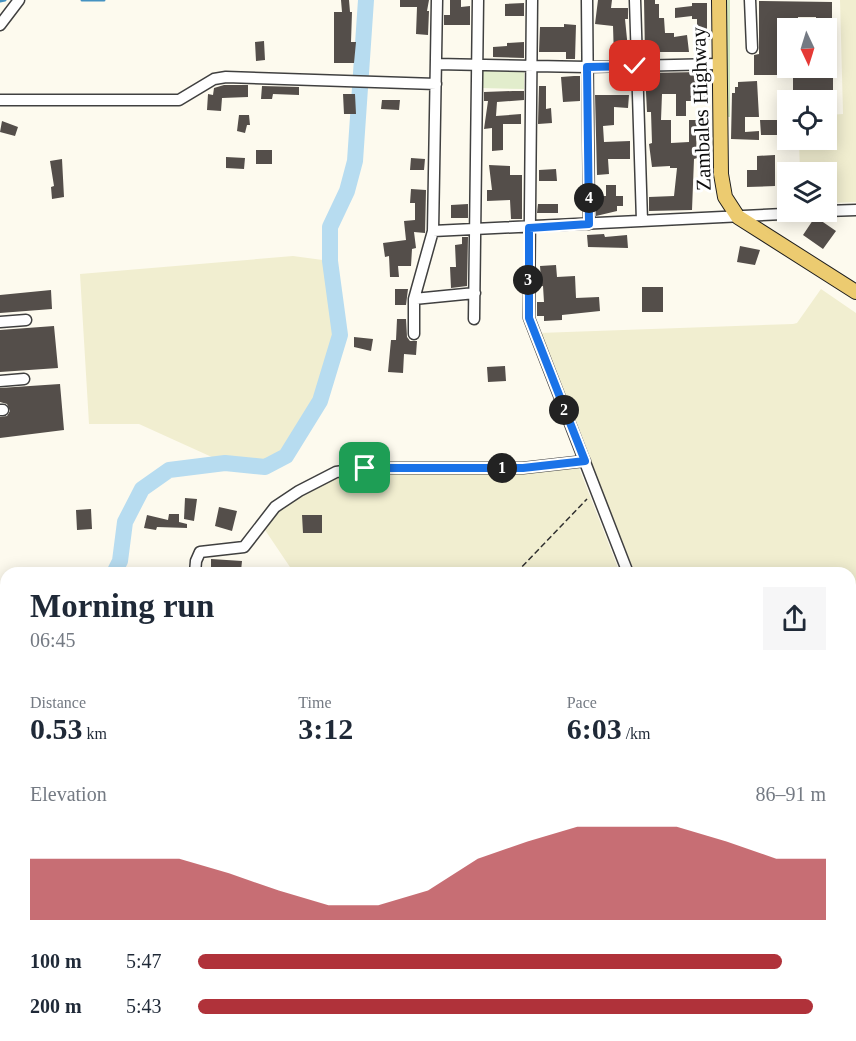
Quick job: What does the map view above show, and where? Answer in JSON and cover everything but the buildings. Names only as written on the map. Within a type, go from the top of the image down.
[{"type":"main road","name":"Zambales Highway","points":[[719,0],[718,64],[724,197],[738,217],[856,292]]},
{"type":"street","points":[[0,26],[19,0]]},
{"type":"street","points":[[414,334],[414,299],[433,231],[436,0]]},
{"type":"street","points":[[474,320],[477,230],[478,0]]},
{"type":"street","points":[[532,0],[529,318],[626,567]]},
{"type":"street","points":[[587,0],[589,224]]},
{"type":"street","points":[[635,0],[635,66],[642,221]]},
{"type":"street","points":[[750,0],[752,48]]},
{"type":"street","points":[[436,64],[587,67],[718,64]]},
{"type":"street","points":[[0,100],[179,100],[214,79],[226,76],[436,84]]},
{"type":"street","points":[[837,211],[856,210]]},
{"type":"street","points":[[433,231],[777,215]]},
{"type":"street","points":[[414,299],[475,293]]},
{"type":"street","points":[[0,322],[26,320]]},
{"type":"street","points":[[0,381],[24,379]]},
{"type":"street","points":[[196,567],[200,552],[244,547],[275,507],[299,491],[336,472],[365,468],[523,468],[585,461]]},
{"type":"path","points":[[522,567],[596,489]]},
{"type":"shaded area","points":[[840,0],[856,0],[856,202],[837,203],[837,162],[800,162],[799,150],[837,150],[837,114],[843,114]]},
{"type":"shaded area","points":[[293,256],[330,261],[340,335],[320,401],[286,456],[265,467],[225,463],[139,424],[89,424],[80,274]]},
{"type":"shaded area","points":[[821,289],[856,313],[856,567],[633,567],[539,333],[797,323]]},
{"type":"shaded area","points":[[579,468],[618,567],[290,567],[265,530],[276,512],[300,494],[337,476],[354,473],[522,473]]},
{"type":"green space","points":[[727,0],[730,0],[730,117],[726,117]]},
{"type":"green space","points":[[482,68],[524,69],[524,89],[481,88]]},
{"type":"waterway","points":[[0,1],[5,0]]},
{"type":"waterway","points":[[82,0],[104,0]]},
{"type":"waterway","points":[[117,567],[120,561],[125,522],[142,489],[169,470],[225,463],[265,467],[286,456],[320,401],[340,335],[330,261],[330,227],[347,191],[355,161],[366,0]]},
{"type":"route","points":[[365,468],[523,468],[585,461],[532,331],[527,298],[529,228],[589,224],[587,67],[635,66]]}]
